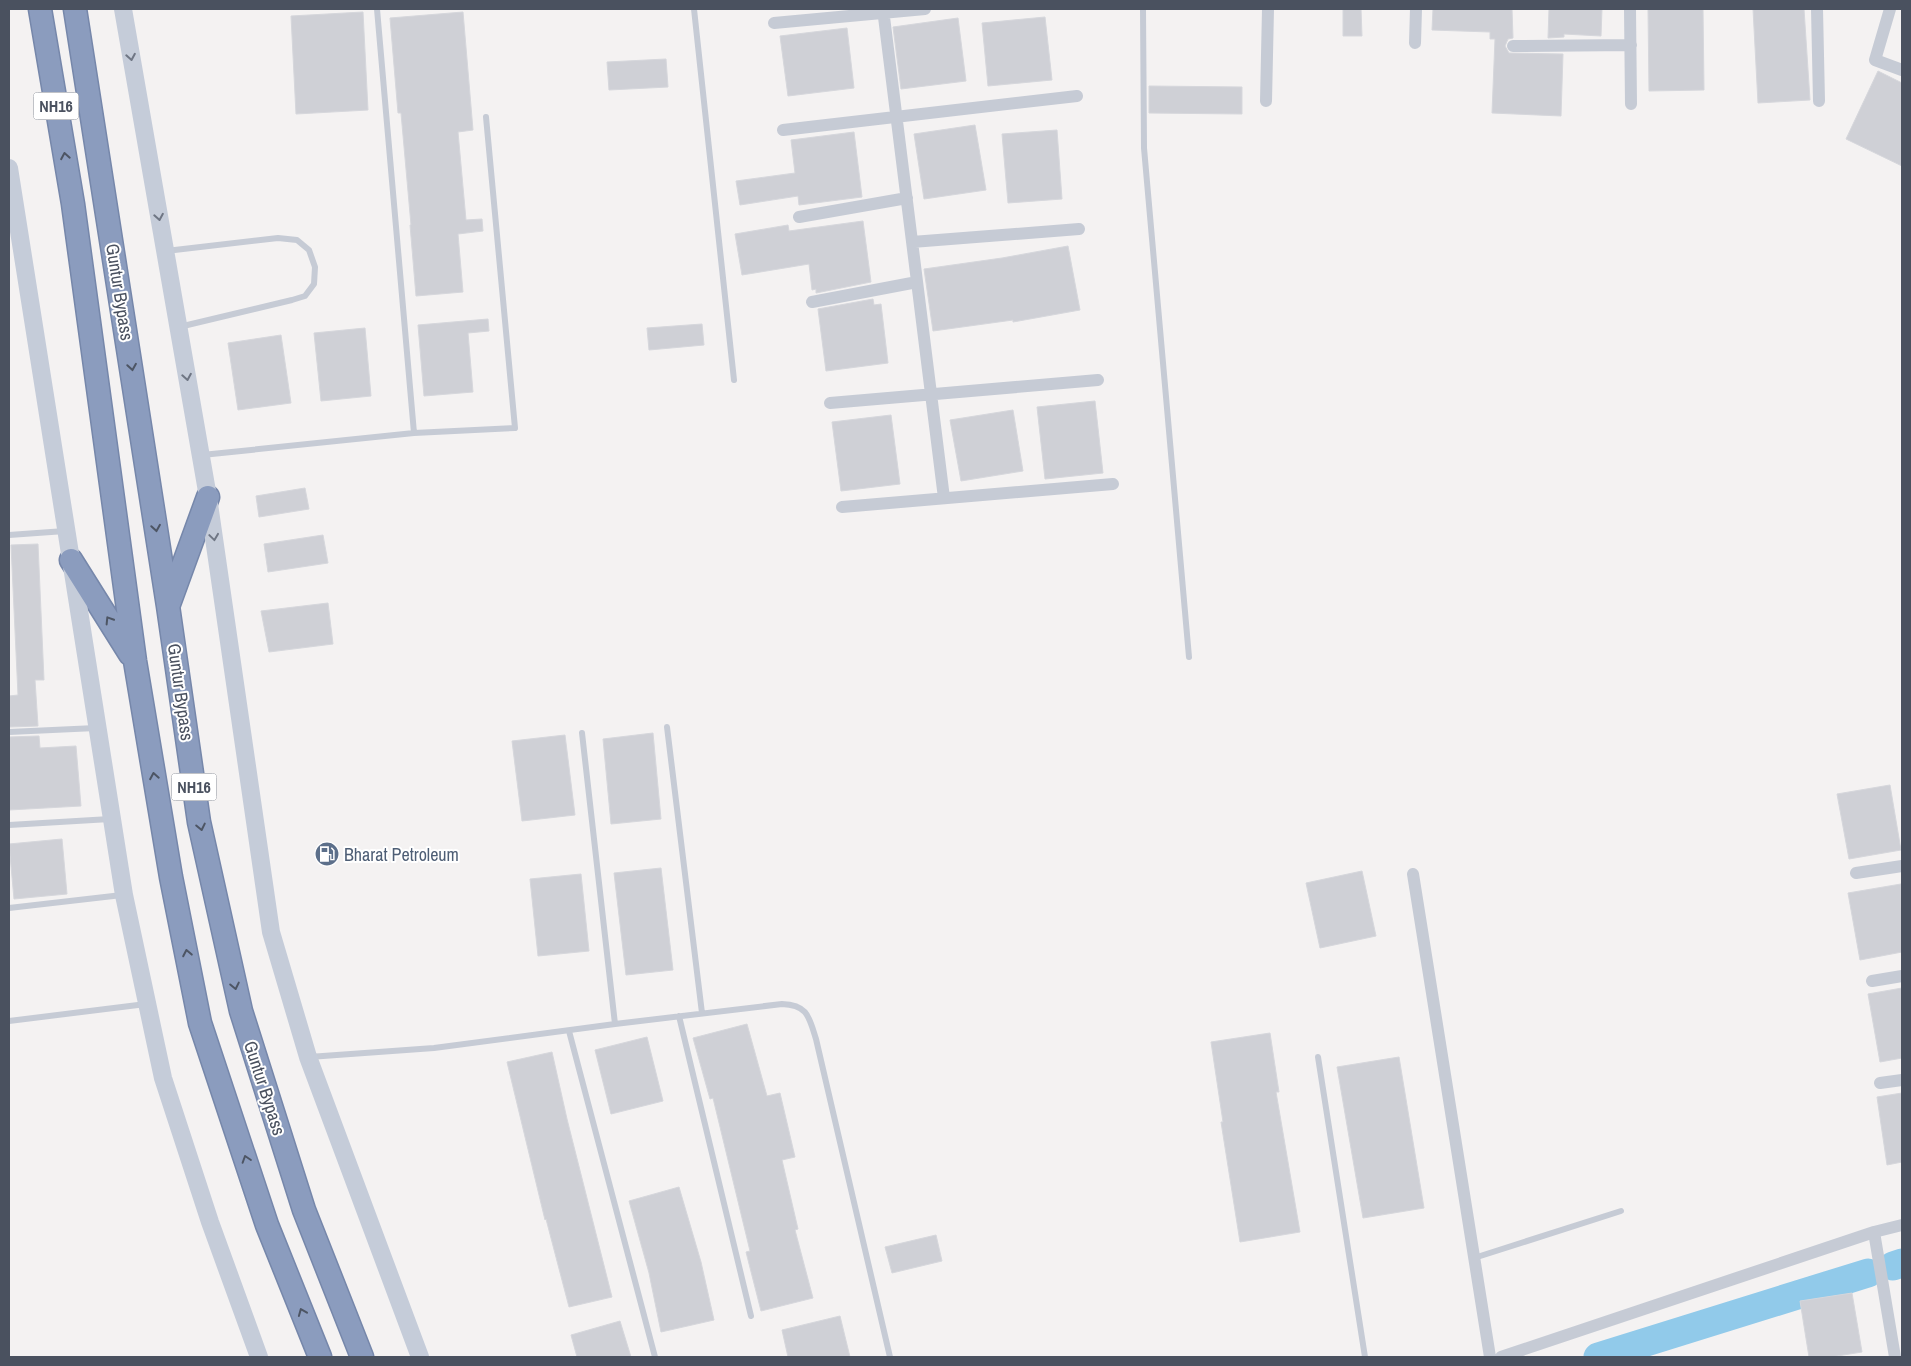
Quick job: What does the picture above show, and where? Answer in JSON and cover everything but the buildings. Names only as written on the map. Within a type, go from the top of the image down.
[{"type":"highway","name":"Guntur Bypass","points":[[40,9],[73,204],[135,661],[171,876],[200,1022],[267,1225],[320,1357]]},
{"type":"highway","name":"Guntur Bypass","points":[[75,9],[106,198],[199,822],[240,1010],[304,1210],[362,1357]]},
{"type":"highway","points":[[168,606],[208,497]]},
{"type":"highway","points":[[71,560],[135,661]]},
{"type":"street","points":[[123,9],[208,497],[271,932],[308,1057],[420,1357]]},
{"type":"street","points":[[774,23],[883,11],[926,9]]},
{"type":"street","points":[[1266,101],[1268,9]]},
{"type":"street","points":[[1414,43],[1416,9]]},
{"type":"street","points":[[1630,9],[1631,104]]},
{"type":"street","points":[[1817,9],[1819,101]]},
{"type":"street","points":[[1890,9],[1875,60],[1902,70]]},
{"type":"street","points":[[883,11],[944,498]]},
{"type":"street","points":[[1513,46],[1631,45]]},
{"type":"street","points":[[783,130],[1077,96]]},
{"type":"street","points":[[9,168],[124,895],[163,1078],[210,1222],[259,1357]]},
{"type":"street","points":[[799,216],[907,198]]},
{"type":"street","points":[[912,242],[1079,229]]},
{"type":"street","points":[[812,302],[917,282]]},
{"type":"street","points":[[830,403],[1098,380]]},
{"type":"street","points":[[842,507],[1113,484]]},
{"type":"street","points":[[1856,874],[1902,866]]},
{"type":"street","points":[[1413,874],[1490,1357]]},
{"type":"street","points":[[1872,981],[1902,976]]},
{"type":"street","points":[[1880,1083],[1902,1080]]},
{"type":"street","points":[[1501,1357],[1874,1232],[1902,1225]]},
{"type":"street","points":[[1874,1232],[1895,1357]]},
{"type":"lane","points":[[377,9],[414,433]]},
{"type":"lane","points":[[694,9],[734,380]]},
{"type":"lane","points":[[1143,9],[1144,148],[1189,658]]},
{"type":"lane","points":[[201,455],[414,433],[514,428],[486,117]]},
{"type":"lane","points":[[165,251],[278,238],[297,240],[309,250],[315,267],[314,284],[304,296],[178,327]]},
{"type":"lane","points":[[9,535],[66,531]]},
{"type":"lane","points":[[9,732],[97,728]]},
{"type":"lane","points":[[667,728],[702,1013]]},
{"type":"lane","points":[[582,733],[615,1024]]},
{"type":"lane","points":[[9,825],[112,819]]},
{"type":"lane","points":[[9,908],[124,895]]},
{"type":"lane","points":[[9,1021],[147,1004]]},
{"type":"lane","points":[[308,1057],[434,1048],[702,1013],[795,1004],[804,1010],[816,1039],[890,1357]]},
{"type":"lane","points":[[679,1016],[751,1316]]},
{"type":"lane","points":[[569,1030],[655,1357]]},
{"type":"lane","points":[[1318,1057],[1364,1357]]},
{"type":"lane","points":[[1474,1258],[1621,1211]]},
{"type":"waterway","points":[[1893,1266],[1902,1263]]},
{"type":"waterway","points":[[1598,1357],[1868,1273]]},
{"type":"place","name":"Bharat Petroleum","points":[[327,854]]}]
